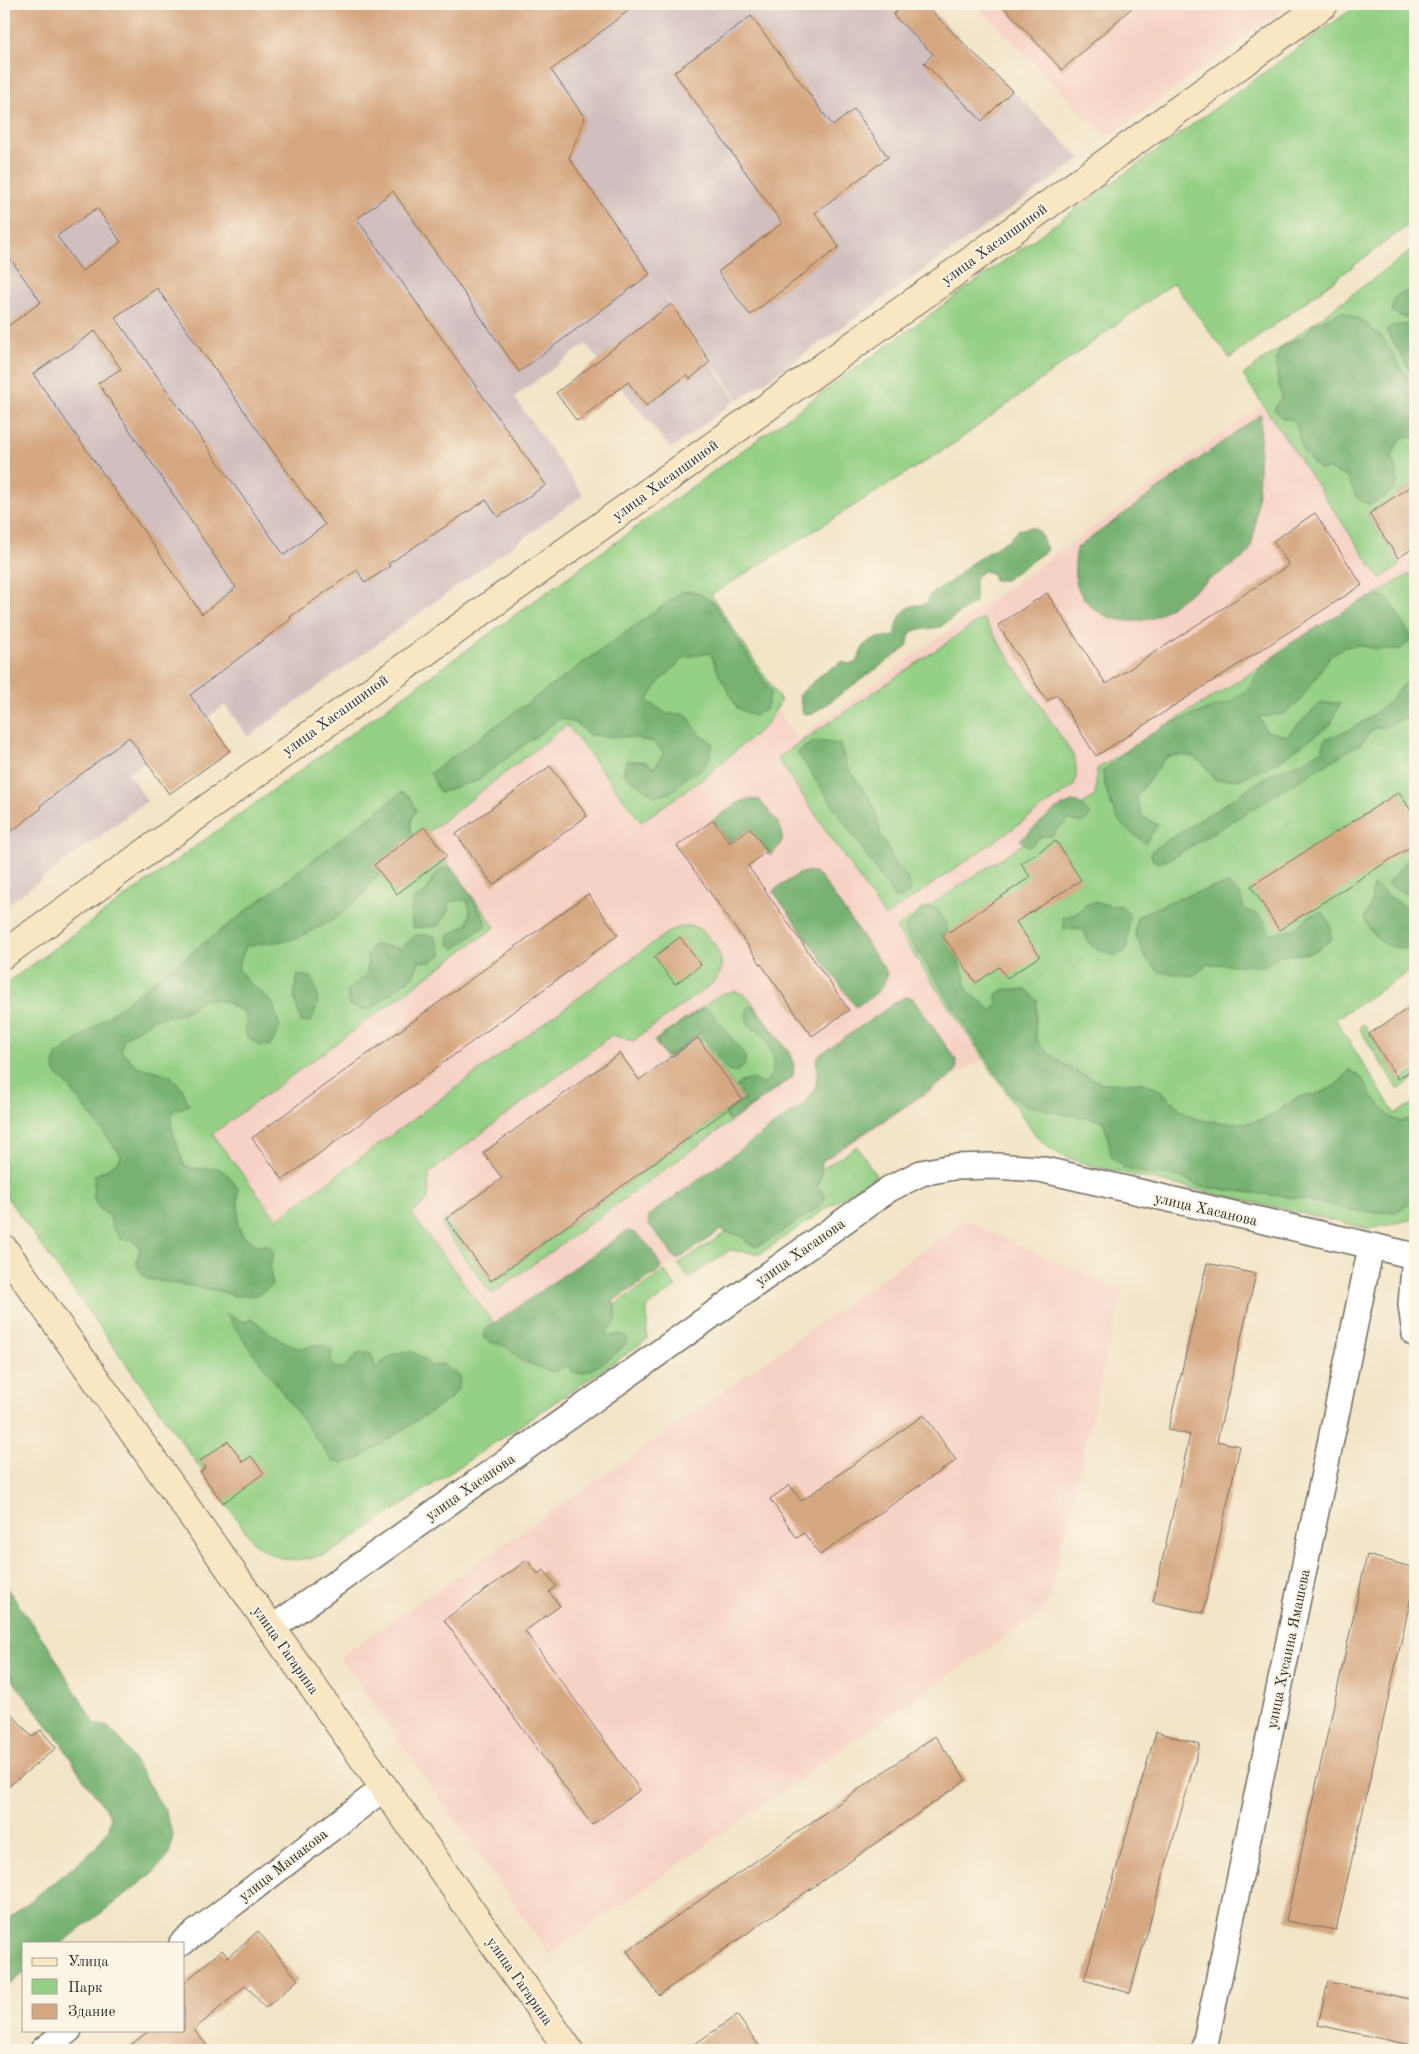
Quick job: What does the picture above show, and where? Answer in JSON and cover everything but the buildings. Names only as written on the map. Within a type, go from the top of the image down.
[{"type":"street","name":"улица Хасаншиной","points":[[4,954],[918,300],[1324,4]]},
{"type":"street","name":"улица Хасанова","points":[[271,1629],[889,1190],[921,1173],[967,1166],[1040,1169],[1371,1247],[1415,1255]]},
{"type":"street","name":"улица Хусаина Ямашева","points":[[1204,2050],[1371,1247]]},
{"type":"street","name":"улица Гагарина","points":[[4,1249],[569,2050]]},
{"type":"street","points":[[1415,1255],[1411,1305],[1415,1334]]},
{"type":"street","name":"улица Манакова","points":[[183,1942],[384,1788]]},
{"type":"street","points":[[43,2050],[66,2032]]},
{"type":"shaded area","points":[[4,4],[926,4],[1081,159],[739,400],[616,226],[736,400],[671,449],[586,344],[514,397],[583,495],[248,737],[225,705],[128,773],[147,801],[4,907]]},
{"type":"shaded area","points":[[975,4],[1290,4],[1107,138]]},
{"type":"shaded area","points":[[1366,330],[1415,385],[1415,848],[1014,1103],[982,1059],[358,1472],[62,1063],[698,588],[797,739]]},
{"type":"shaded area","points":[[965,1220],[1122,1291],[1046,1609],[867,1731],[550,1955],[340,1657],[659,1437]]},
{"type":"green space","points":[[1359,4],[1415,4],[1415,220],[1230,358],[1173,283],[956,442],[711,595],[781,701],[766,725],[704,778],[641,822],[567,725],[426,834],[495,927],[212,1134],[277,1219],[668,932],[692,926],[708,937],[720,956],[721,971],[713,983],[633,1041],[612,1035],[429,1173],[428,1200],[411,1213],[525,1365],[665,1271],[676,1287],[647,1307],[647,1340],[340,1547],[318,1556],[296,1560],[275,1556],[254,1543],[4,1193],[4,985]]},
{"type":"green space","points":[[1415,248],[1415,486],[1413,484],[1367,514],[1401,565],[1380,579],[1243,375]]},
{"type":"green space","points":[[1415,289],[1413,302],[1415,304],[1415,318],[1400,316],[1392,311],[1392,305],[1396,296]]},
{"type":"green space","points":[[1342,311],[1365,322],[1385,341],[1415,392],[1415,437],[1403,437],[1396,446],[1392,458],[1397,476],[1395,488],[1385,497],[1369,505],[1356,497],[1348,478],[1329,469],[1319,469],[1301,447],[1294,420],[1282,418],[1274,409],[1282,397],[1276,369],[1278,353],[1291,341],[1302,338],[1313,325]]},
{"type":"green space","points":[[1406,324],[1415,329],[1415,378],[1386,330],[1392,326]]},
{"type":"green space","points":[[1261,414],[1257,509],[1252,544],[1248,553],[1162,613],[1150,619],[1128,621],[1107,616],[1097,611],[1082,596],[1077,586],[1075,567],[1077,548]]},
{"type":"green space","points":[[1032,527],[1040,532],[1047,550],[1005,580],[994,580],[992,573],[983,571],[975,578],[975,602],[940,627],[916,630],[910,633],[907,647],[811,715],[803,713],[799,695],[822,674],[842,662],[851,664],[857,662],[863,648],[870,641],[895,636],[898,621],[907,609],[928,602],[929,596],[955,578],[970,564],[1008,540],[1018,530]]},
{"type":"green space","points":[[1415,559],[1415,968],[1335,1019],[1395,1114],[1415,1102],[1415,1216],[1413,1219],[1370,1229],[1097,1167],[1054,1151],[1033,1132],[896,928],[1095,796],[1097,769],[1414,571],[1410,563]]},
{"type":"green space","points":[[691,591],[700,594],[714,603],[771,692],[766,709],[754,716],[737,708],[710,653],[685,657],[659,682],[647,701],[667,714],[686,714],[700,735],[713,743],[710,758],[701,770],[689,775],[672,792],[656,797],[623,773],[626,761],[644,761],[654,768],[664,753],[653,742],[636,738],[589,735],[576,723],[560,718],[475,782],[440,793],[430,773],[682,592]]},
{"type":"green space","points":[[1371,597],[1387,597],[1413,639],[1401,649],[1378,649],[1357,645],[1345,647],[1331,655],[1299,702],[1283,714],[1259,717],[1266,731],[1286,736],[1321,703],[1340,703],[1331,724],[1278,762],[1240,779],[1215,780],[1205,766],[1196,758],[1184,755],[1166,757],[1136,797],[1142,816],[1158,825],[1145,843],[1123,826],[1109,800],[1103,771],[1133,746],[1163,726],[1232,701],[1250,687],[1261,667],[1288,645],[1359,602]]},
{"type":"green space","points":[[983,618],[1073,755],[1076,770],[1074,786],[885,917],[777,758]]},
{"type":"green space","points":[[1415,680],[1415,710],[1410,715],[1387,726],[1373,729],[1361,743],[1170,859],[1157,863],[1152,859],[1151,851],[1273,773],[1302,762],[1322,750],[1326,738],[1347,731],[1368,719],[1389,702],[1401,686]]},
{"type":"green space","points":[[815,741],[840,744],[846,765],[871,800],[877,816],[881,837],[889,848],[891,858],[907,877],[910,892],[902,898],[895,898],[797,752]]},
{"type":"green space","points":[[402,792],[410,797],[416,810],[411,828],[418,845],[375,878],[362,896],[335,919],[296,939],[246,946],[238,967],[246,980],[272,1002],[280,1027],[271,1045],[260,1046],[246,1036],[246,1014],[224,1001],[204,999],[182,1014],[154,1019],[124,1038],[121,1050],[136,1066],[170,1075],[182,1088],[189,1105],[173,1111],[171,1126],[184,1165],[195,1169],[218,1168],[229,1176],[238,1189],[238,1226],[244,1237],[257,1245],[268,1245],[274,1253],[270,1267],[272,1285],[257,1295],[236,1296],[215,1290],[148,1279],[141,1273],[138,1266],[140,1249],[133,1240],[120,1239],[112,1227],[110,1216],[99,1208],[94,1199],[95,1175],[120,1160],[121,1155],[70,1088],[55,1073],[54,1064],[56,1056]]},
{"type":"green space","points":[[748,799],[760,800],[780,828],[782,841],[778,848],[770,855],[750,828],[730,842],[713,820],[736,804]]},
{"type":"green space","points":[[1072,802],[1078,802],[1091,815],[1083,823],[1069,820],[1059,827],[1052,836],[1042,836],[1029,847],[1020,840],[1056,809]]},
{"type":"green space","points":[[1415,851],[1415,890],[1407,894],[1387,884]]},
{"type":"green space","points":[[443,868],[450,868],[458,874],[487,924],[455,949],[449,944],[449,935],[468,924],[470,910],[467,900],[451,901],[447,913],[438,926],[413,928],[410,912],[415,898],[426,893],[433,877]]},
{"type":"green space","points":[[810,871],[820,876],[887,972],[886,979],[880,989],[856,1007],[773,891],[798,874]]},
{"type":"green space","points":[[1228,884],[1240,894],[1244,909],[1261,917],[1270,934],[1294,929],[1311,915],[1323,912],[1330,924],[1331,940],[1311,953],[1278,956],[1265,966],[1208,964],[1193,976],[1159,972],[1145,958],[1135,933],[1137,917],[1181,897]]},
{"type":"green space","points":[[1373,885],[1408,909],[1412,919],[1415,920],[1415,950],[1385,944],[1375,935],[1364,919],[1371,904]]},
{"type":"green space","points":[[1094,902],[1111,906],[1121,905],[1129,915],[1127,950],[1115,956],[1091,945],[1085,931],[1077,928],[1064,930],[1063,918],[1079,912],[1083,906]]},
{"type":"green space","points":[[936,908],[947,923],[947,932],[965,978],[967,990],[991,1010],[997,1006],[996,995],[1005,989],[1027,990],[1037,1001],[1035,1027],[1038,1042],[1049,1054],[1090,1078],[1105,1083],[1137,1082],[1147,1084],[1160,1090],[1180,1109],[1192,1117],[1208,1121],[1242,1123],[1267,1118],[1299,1097],[1325,1091],[1339,1082],[1349,1069],[1363,1079],[1370,1093],[1390,1117],[1401,1122],[1415,1116],[1415,1199],[1396,1212],[1362,1212],[1296,1198],[1202,1187],[1177,1176],[1147,1174],[1122,1167],[1111,1155],[1103,1121],[1022,1104],[1008,1091],[904,930],[921,909]]},
{"type":"green space","points":[[415,935],[434,935],[442,954],[431,962],[419,961],[414,975],[370,1010],[349,1005],[347,991],[368,973],[367,955],[373,945],[402,948]]},
{"type":"green space","points":[[298,975],[311,977],[316,990],[317,1004],[311,1021],[301,1022],[294,996]]},
{"type":"green space","points":[[735,991],[747,996],[792,1056],[794,1066],[793,1077],[492,1294],[441,1225],[445,1219],[491,1282],[743,1099],[698,1036],[667,1059],[654,1041],[721,994]]},
{"type":"green space","points":[[902,998],[913,998],[956,1060],[957,1067],[954,1074],[822,1161],[821,1175],[817,1187],[825,1194],[825,1200],[819,1207],[774,1237],[756,1247],[749,1244],[743,1237],[721,1230],[676,1259],[649,1224],[648,1216],[805,1103],[816,1084],[818,1056]]},
{"type":"green space","points":[[752,1005],[790,1055],[793,1065],[792,1076],[731,1120],[728,1120],[725,1114],[745,1098],[737,1087],[739,1083],[753,1079],[761,1084],[766,1083],[773,1069],[772,1055],[767,1043],[758,1030],[751,1029],[747,1020],[747,1009]]},
{"type":"green space","points":[[702,1009],[709,1009],[745,1056],[745,1063],[741,1069],[732,1072],[728,1071],[700,1033],[669,1056],[666,1056],[657,1043],[657,1040]]},
{"type":"green space","points":[[1364,1024],[1400,1081],[1415,1070],[1415,1078],[1398,1090],[1359,1028]]},
{"type":"green space","points":[[857,1146],[876,1175],[760,1254],[730,1250],[689,1278],[678,1264]]},
{"type":"green space","points":[[627,1231],[643,1239],[656,1256],[661,1267],[659,1271],[613,1301],[617,1316],[614,1325],[605,1334],[611,1336],[622,1334],[628,1339],[614,1355],[598,1366],[583,1372],[574,1372],[567,1366],[551,1372],[521,1360],[505,1346],[484,1338],[483,1334],[489,1327]]},
{"type":"green space","points":[[225,1314],[244,1322],[252,1319],[294,1347],[321,1345],[326,1347],[332,1351],[331,1362],[335,1368],[343,1368],[359,1353],[370,1353],[374,1360],[374,1369],[396,1354],[409,1351],[423,1358],[431,1366],[442,1364],[460,1376],[459,1388],[450,1399],[358,1459],[344,1463],[332,1460]]},
{"type":"green space","points":[[4,1584],[50,1649],[95,1724],[108,1727],[122,1741],[165,1811],[173,1834],[169,1855],[153,1873],[63,1942],[22,1942],[22,1975],[4,1989],[4,1922],[94,1850],[109,1829],[111,1816],[82,1777],[61,1743],[4,1669]]}]
